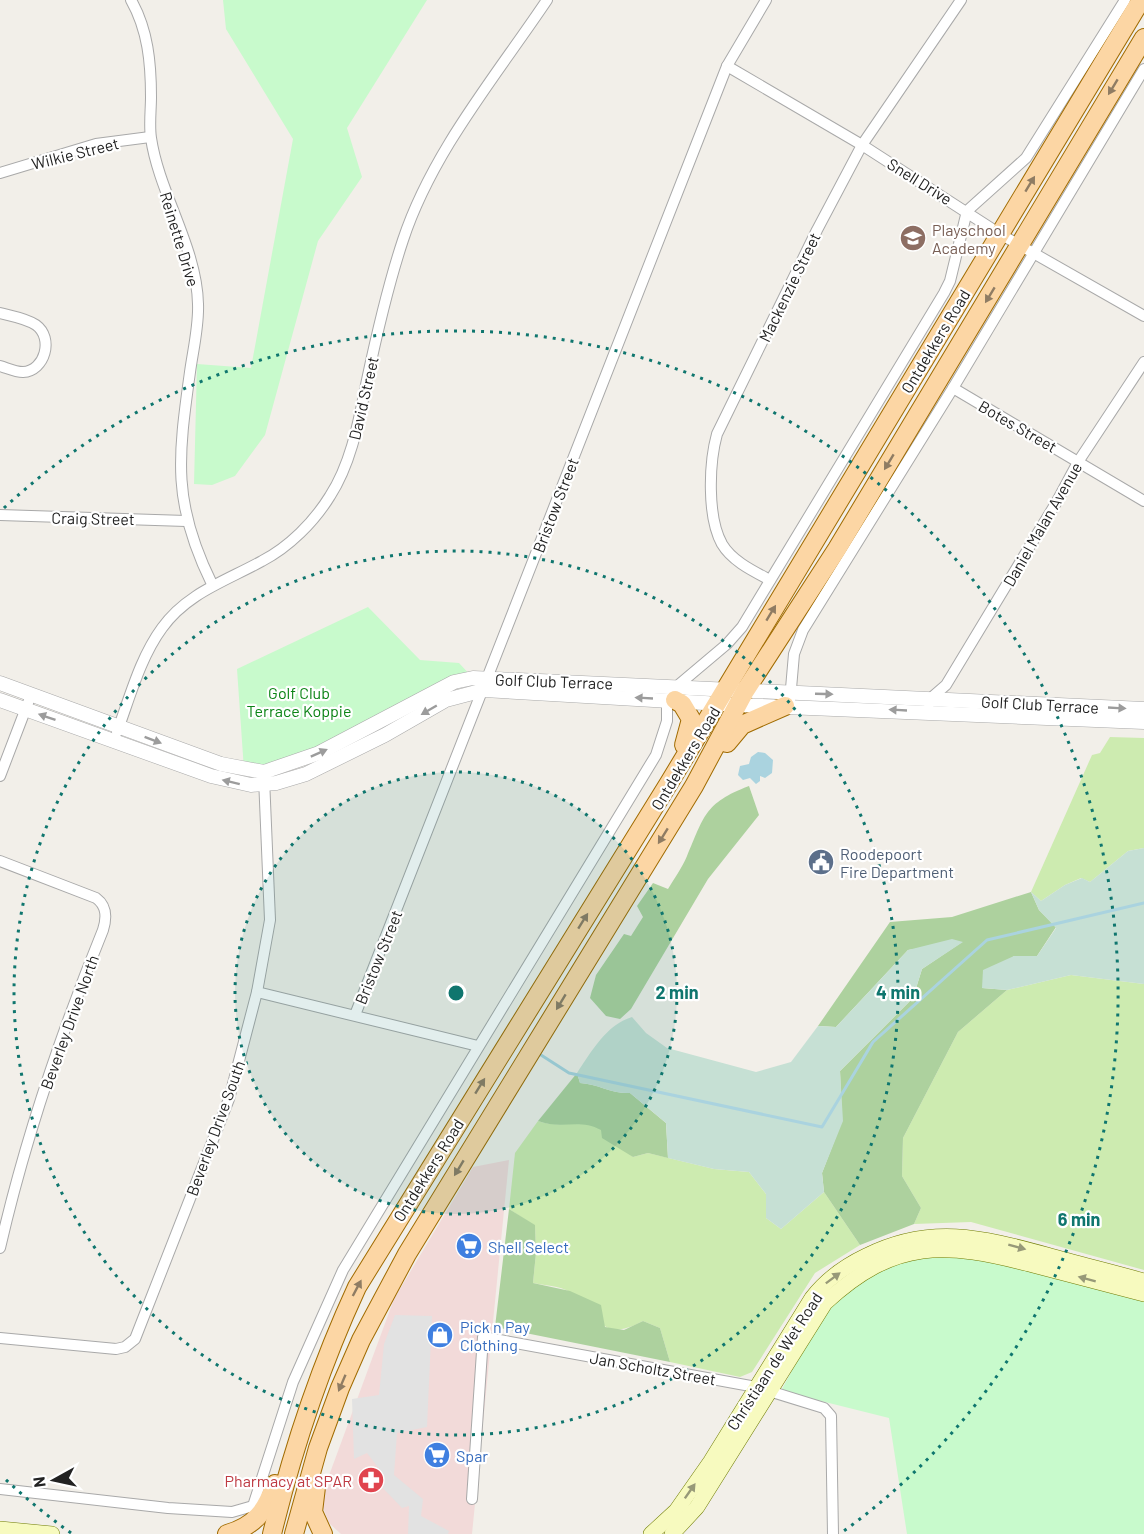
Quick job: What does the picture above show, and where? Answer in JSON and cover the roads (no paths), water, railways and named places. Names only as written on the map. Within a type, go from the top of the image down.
[{"type":"main road","name":"Ontdekkers Road","points":[[272,1534],[299,1430],[333,1341],[357,1287],[722,696],[1141,0]]},
{"type":"main road","name":"Ontdekkers Road","points":[[294,1534],[326,1426],[360,1340],[407,1254],[694,786],[742,698],[1027,249],[1144,38]]},
{"type":"main road","points":[[669,783],[690,724],[690,714],[673,695]]},
{"type":"main road","points":[[694,786],[742,725],[788,701]]},
{"type":"main road","name":"Christiaan de Wet Road","points":[[672,1534],[697,1507],[820,1288],[853,1262],[892,1244],[931,1236],[979,1238],[1144,1281]]},
{"type":"main road","name":"Christiaan de Wet Road","points":[[651,1534],[676,1511],[825,1303],[863,1271],[907,1254],[949,1248],[974,1250],[1144,1294]]},
{"type":"main road","points":[[227,1534],[251,1524],[264,1510],[314,1374],[333,1341]]},
{"type":"main road","points":[[323,1534],[316,1522],[313,1502],[326,1426]]},
{"type":"main road","points":[[0,1529],[52,1534]]},
{"type":"street","name":"Reinette Drive","points":[[130,0],[141,20],[147,43],[150,66],[150,137],[194,274],[198,304],[180,448],[182,498],[186,521],[212,584]]},
{"type":"street","name":"David Street","points":[[113,740],[143,661],[162,628],[183,605],[212,584],[282,549],[302,531],[331,496],[345,469],[352,446],[379,327],[403,239],[419,201],[447,150],[548,0]]},
{"type":"street","name":"Bristow Street","points":[[355,1015],[727,66],[766,0]]},
{"type":"street","name":"Mackenzie Street","points":[[770,580],[732,556],[721,543],[713,506],[710,458],[725,417],[817,230],[862,145],[961,0]]},
{"type":"street","points":[[967,211],[1026,158],[1125,0]]},
{"type":"street","name":"Snell Drive","points":[[727,66],[862,145],[1000,234],[1144,316]]},
{"type":"street","name":"Ontdekkers Road","points":[[788,701],[794,654],[803,630],[953,388],[1027,249],[1144,69]]},
{"type":"street","name":"Wilkie Street","points":[[0,172],[96,144],[150,137]]},
{"type":"street","name":"Ontdekkers Road","points":[[0,1489],[211,1511],[242,1511],[256,1502],[293,1382],[343,1270],[656,755],[673,695],[742,627],[944,293],[950,281],[967,211]]},
{"type":"street","points":[[0,313],[39,327],[44,337],[46,350],[38,364],[30,370],[15,371],[0,366]]},
{"type":"street","name":"Daniel Malan Avenue","points":[[937,702],[1078,462],[1144,362]]},
{"type":"street","name":"Botes Street","points":[[953,388],[1144,501]]},
{"type":"street","name":"Craig Street","points":[[0,515],[186,521]]},
{"type":"street","name":"Golf Club Terrace","points":[[0,700],[240,784],[264,778],[329,748],[454,682],[473,678],[485,684],[788,701],[937,702],[1144,709]]},
{"type":"street","name":"Golf Club Terrace","points":[[0,683],[264,778]]},
{"type":"street","points":[[0,776],[31,695]]},
{"type":"street","name":"Golf Club Terrace","points":[[937,702],[1144,722]]},
{"type":"street","name":"Beverley Drive South","points":[[0,1338],[116,1349],[125,1347],[135,1339],[229,1098],[257,992],[270,920],[264,778]]},
{"type":"street","name":"Beverley Drive North","points":[[0,861],[96,898],[103,904],[106,916],[103,930],[49,1071],[20,1167],[0,1248]]},
{"type":"street","points":[[257,992],[478,1046]]},
{"type":"street","name":"Jan Scholtz Street","points":[[472,1499],[483,1337],[762,1390],[828,1409],[831,1416],[833,1534]]},
{"type":"water","points":[[758,752],[765,753],[773,760],[772,773],[765,778],[760,776],[760,781],[756,784],[750,778],[743,780],[738,775],[740,766],[749,764],[751,757]]},
{"type":"waterway","points":[[541,1055],[569,1073],[822,1127],[873,1042],[987,940],[1144,903]]},
{"type":"place","name":"Playschool Academy","points":[[913,238]]},
{"type":"place","name":"Roodepoort Fire Department","points":[[821,862]]},
{"type":"place","name":"Shell Select","points":[[469,1246]]},
{"type":"place","name":"Pick n Pay Clothing","points":[[440,1335]]},
{"type":"place","name":"Spar","points":[[437,1455]]},
{"type":"place","name":"Pharmacy at SPAR","points":[[371,1480]]},
{"type":"park label","name":"Golf Club Terrace Koppie","points":[[299,701]]}]
